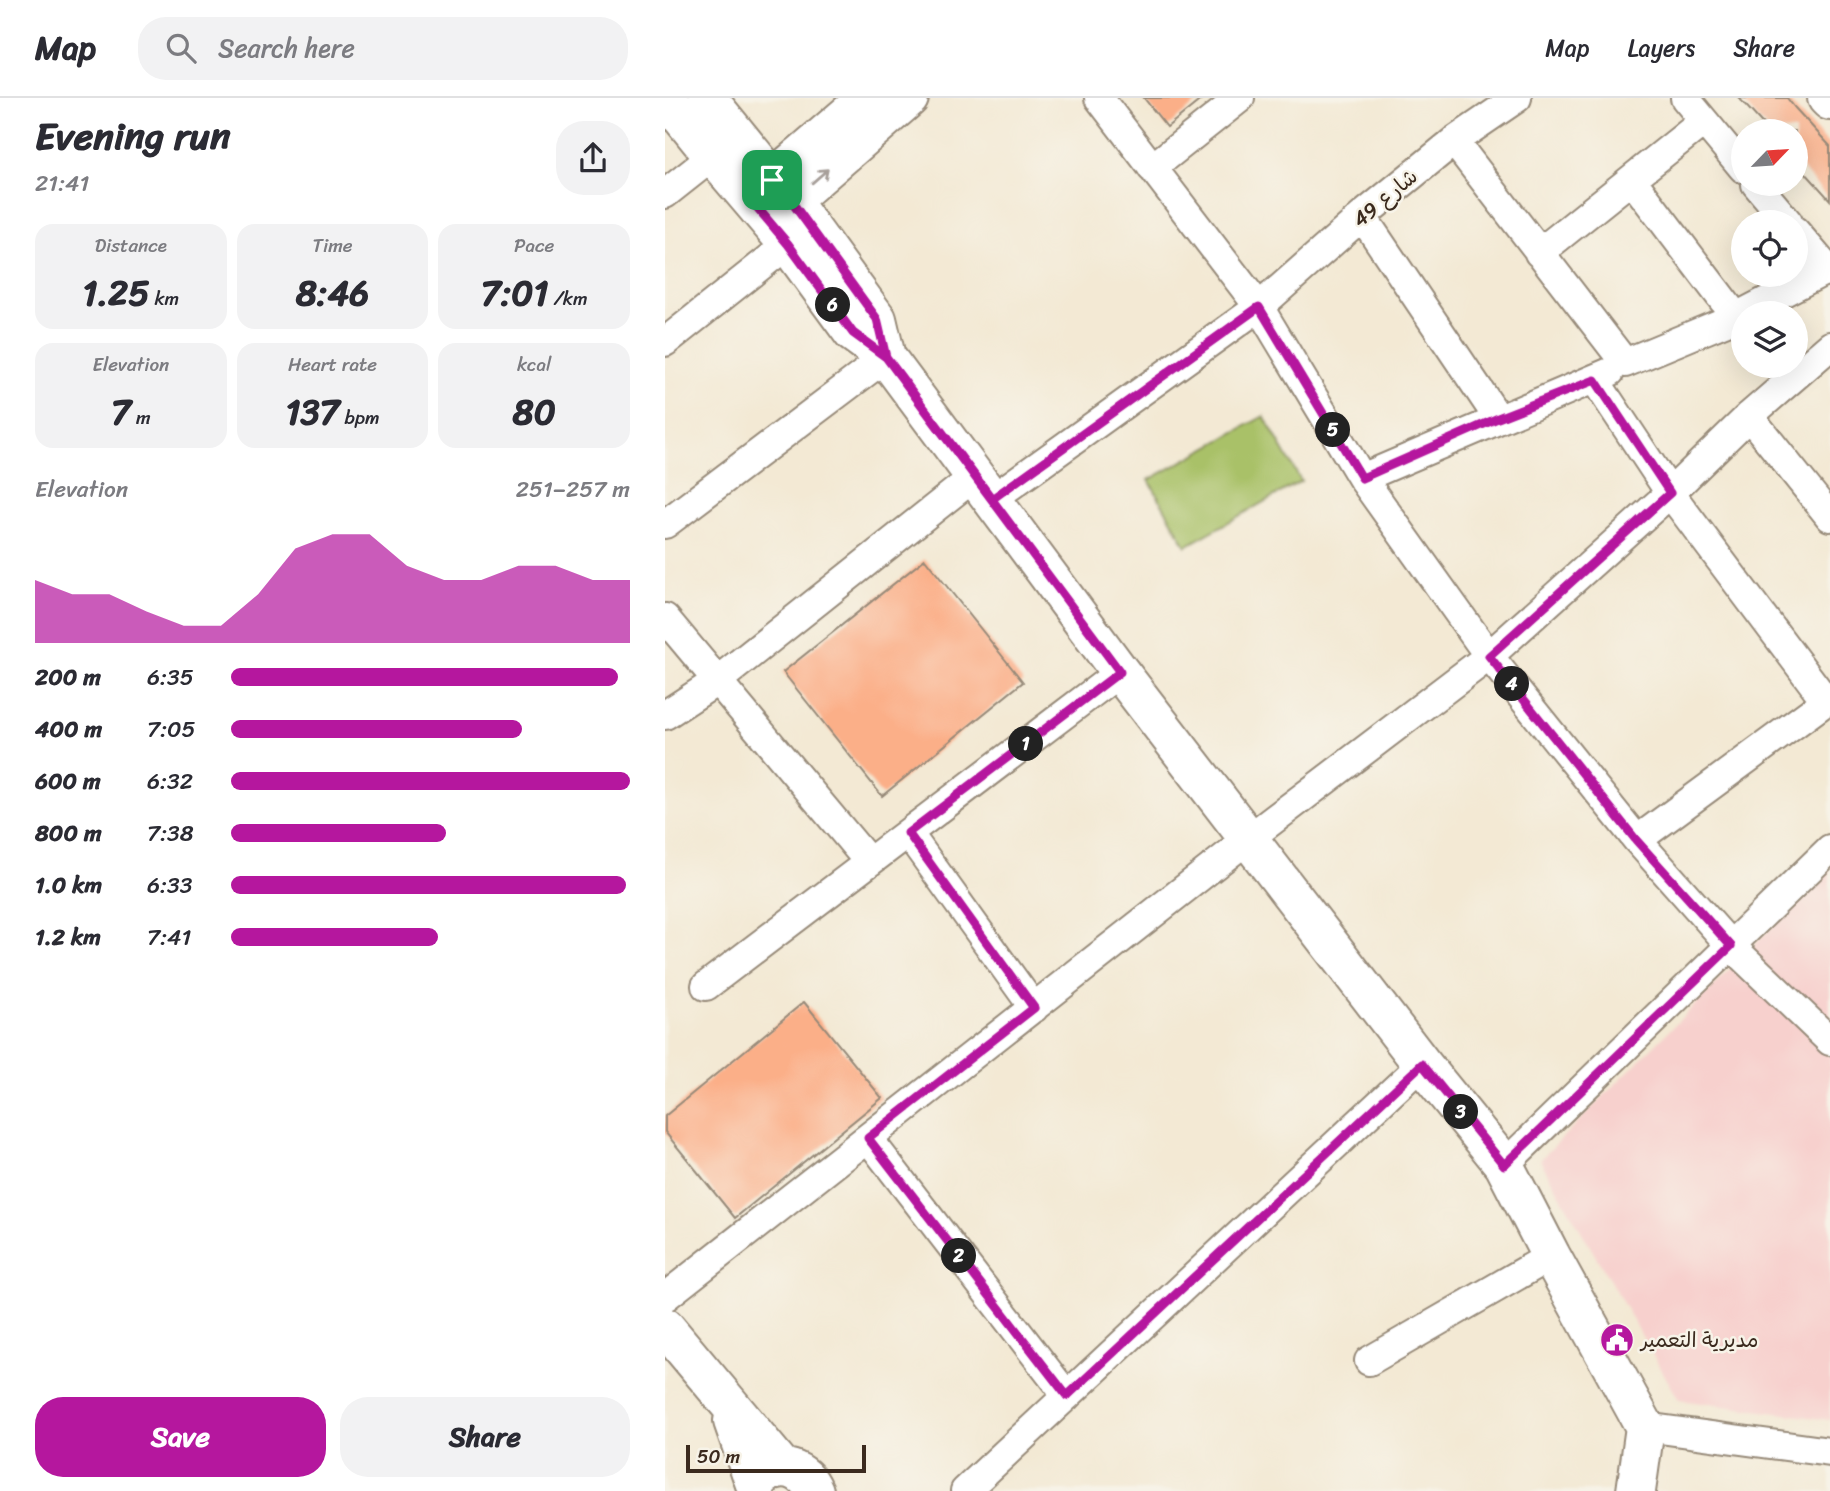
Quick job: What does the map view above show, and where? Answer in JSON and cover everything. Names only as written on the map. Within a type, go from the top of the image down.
[{"type":"street","points":[[666,98],[713,156],[774,209]]},
{"type":"street","points":[[707,98],[853,333],[886,357],[1120,672],[1422,1064],[1504,1165],[1645,1427],[1636,1491]]},
{"type":"street","points":[[665,342],[867,98]]},
{"type":"street","points":[[774,209],[909,98]]},
{"type":"street","points":[[1100,98],[1259,307],[1362,478],[1489,656],[1636,840],[1731,946],[1830,1041]]},
{"type":"street","points":[[1152,168],[1240,98]]},
{"type":"street","name":"شارع 49","points":[[665,715],[717,681],[983,488],[1259,307],[1362,216],[1454,141],[1517,98]]},
{"type":"street","points":[[1685,98],[1731,154]]},
{"type":"street","points":[[1539,253],[1704,121]]},
{"type":"street","points":[[1454,141],[1625,363]]},
{"type":"street","points":[[665,194],[713,156]]},
{"type":"street","points":[[1632,180],[1731,310]]},
{"type":"street","points":[[1766,196],[1778,210]]},
{"type":"street","points":[[1362,216],[1498,418]]},
{"type":"street","points":[[1768,301],[1829,271],[1808,246]]},
{"type":"street","points":[[1362,478],[1498,418],[1595,380],[1625,363],[1731,319]]},
{"type":"street","points":[[665,1297],[1248,839],[1489,656],[1670,493],[1749,416],[1830,346]]},
{"type":"street","points":[[665,524],[886,357]]},
{"type":"street","points":[[1595,380],[1670,493],[1828,700],[1636,840]]},
{"type":"street","points":[[1749,416],[1830,517]]},
{"type":"street","points":[[665,618],[869,862]]},
{"type":"street","points":[[706,986],[1120,672]]},
{"type":"street","points":[[908,833],[1034,1008]]},
{"type":"street","points":[[1504,1165],[1830,849]]},
{"type":"street","points":[[965,1491],[1422,1064]]},
{"type":"street","points":[[868,1138],[1067,1396]]},
{"type":"street","points":[[1369,1361],[1551,1256]]},
{"type":"street","points":[[665,1327],[726,1400],[782,1486]]},
{"type":"street","points":[[726,1400],[739,1440],[782,1486]]},
{"type":"street","points":[[1645,1427],[1830,1452]]},
{"type":"shaded area","points":[[1830,869],[1830,1420],[1679,1400],[1540,1160]]},
{"type":"green space","points":[[1264,416],[1301,481],[1186,546],[1149,480]]},
{"type":"building","points":[[1144,98],[1203,98],[1167,127]]},
{"type":"building","points":[[1739,98],[1787,98],[1805,119],[1758,119]]},
{"type":"building","points":[[1808,122],[1830,146],[1830,200],[1808,175]]},
{"type":"building","points":[[925,559],[1023,682],[882,796],[783,672]]},
{"type":"building","points":[[804,1002],[882,1098],[735,1218],[665,1132],[665,1116]]},
{"type":"place","name":"مديرية التعمير","points":[[1617,1340]]},
{"type":"route","points":[[772,180],[750,199],[788,244],[853,333],[886,357],[992,499],[1259,307],[1362,478],[1498,418],[1595,380],[1670,493],[1489,656],[1636,840],[1731,946],[1504,1165],[1422,1064],[1067,1396],[868,1138],[1034,1008],[908,833],[1120,672],[886,357],[877,319],[791,201],[772,180]]}]
